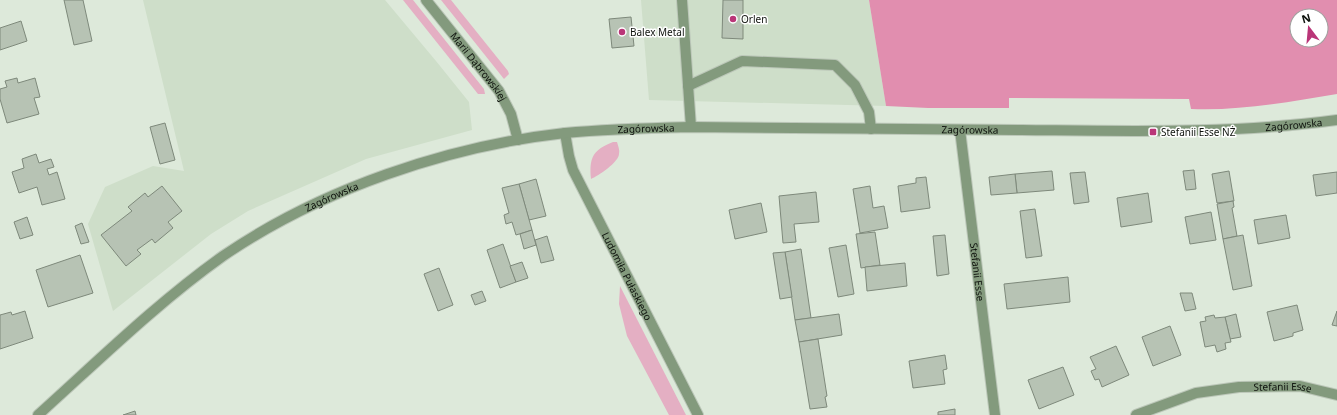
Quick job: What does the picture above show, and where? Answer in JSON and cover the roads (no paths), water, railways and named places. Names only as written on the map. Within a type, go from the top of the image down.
[{"type":"street","name":"Marii Dąbrowskiej","points":[[426,0],[499,91],[511,114],[518,140]]},
{"type":"street","points":[[682,0],[691,127]]},
{"type":"street","points":[[688,86],[742,61],[835,65],[855,84],[869,112],[871,129]]},
{"type":"street","name":"Zagórowska","points":[[38,415],[174,293],[218,260],[250,239],[313,205],[388,174],[471,149],[565,133],[626,129],[691,127],[1153,132],[1263,128],[1337,120]]},
{"type":"street","name":"Stefanii Esse","points":[[960,130],[995,415]]},
{"type":"street","name":"Ludomiła Pułaskiego","points":[[565,133],[573,170],[698,415]]},
{"type":"street","name":"Stefanii Esse","points":[[1136,415],[1196,393],[1239,387],[1300,386],[1337,395]]},
{"type":"place","name":"Orlen","points":[[733,19]]},
{"type":"place","name":"Balex Metal","points":[[622,32]]},
{"type":"place","name":"Stefanii Esse NŻ","points":[[1153,132]]}]
